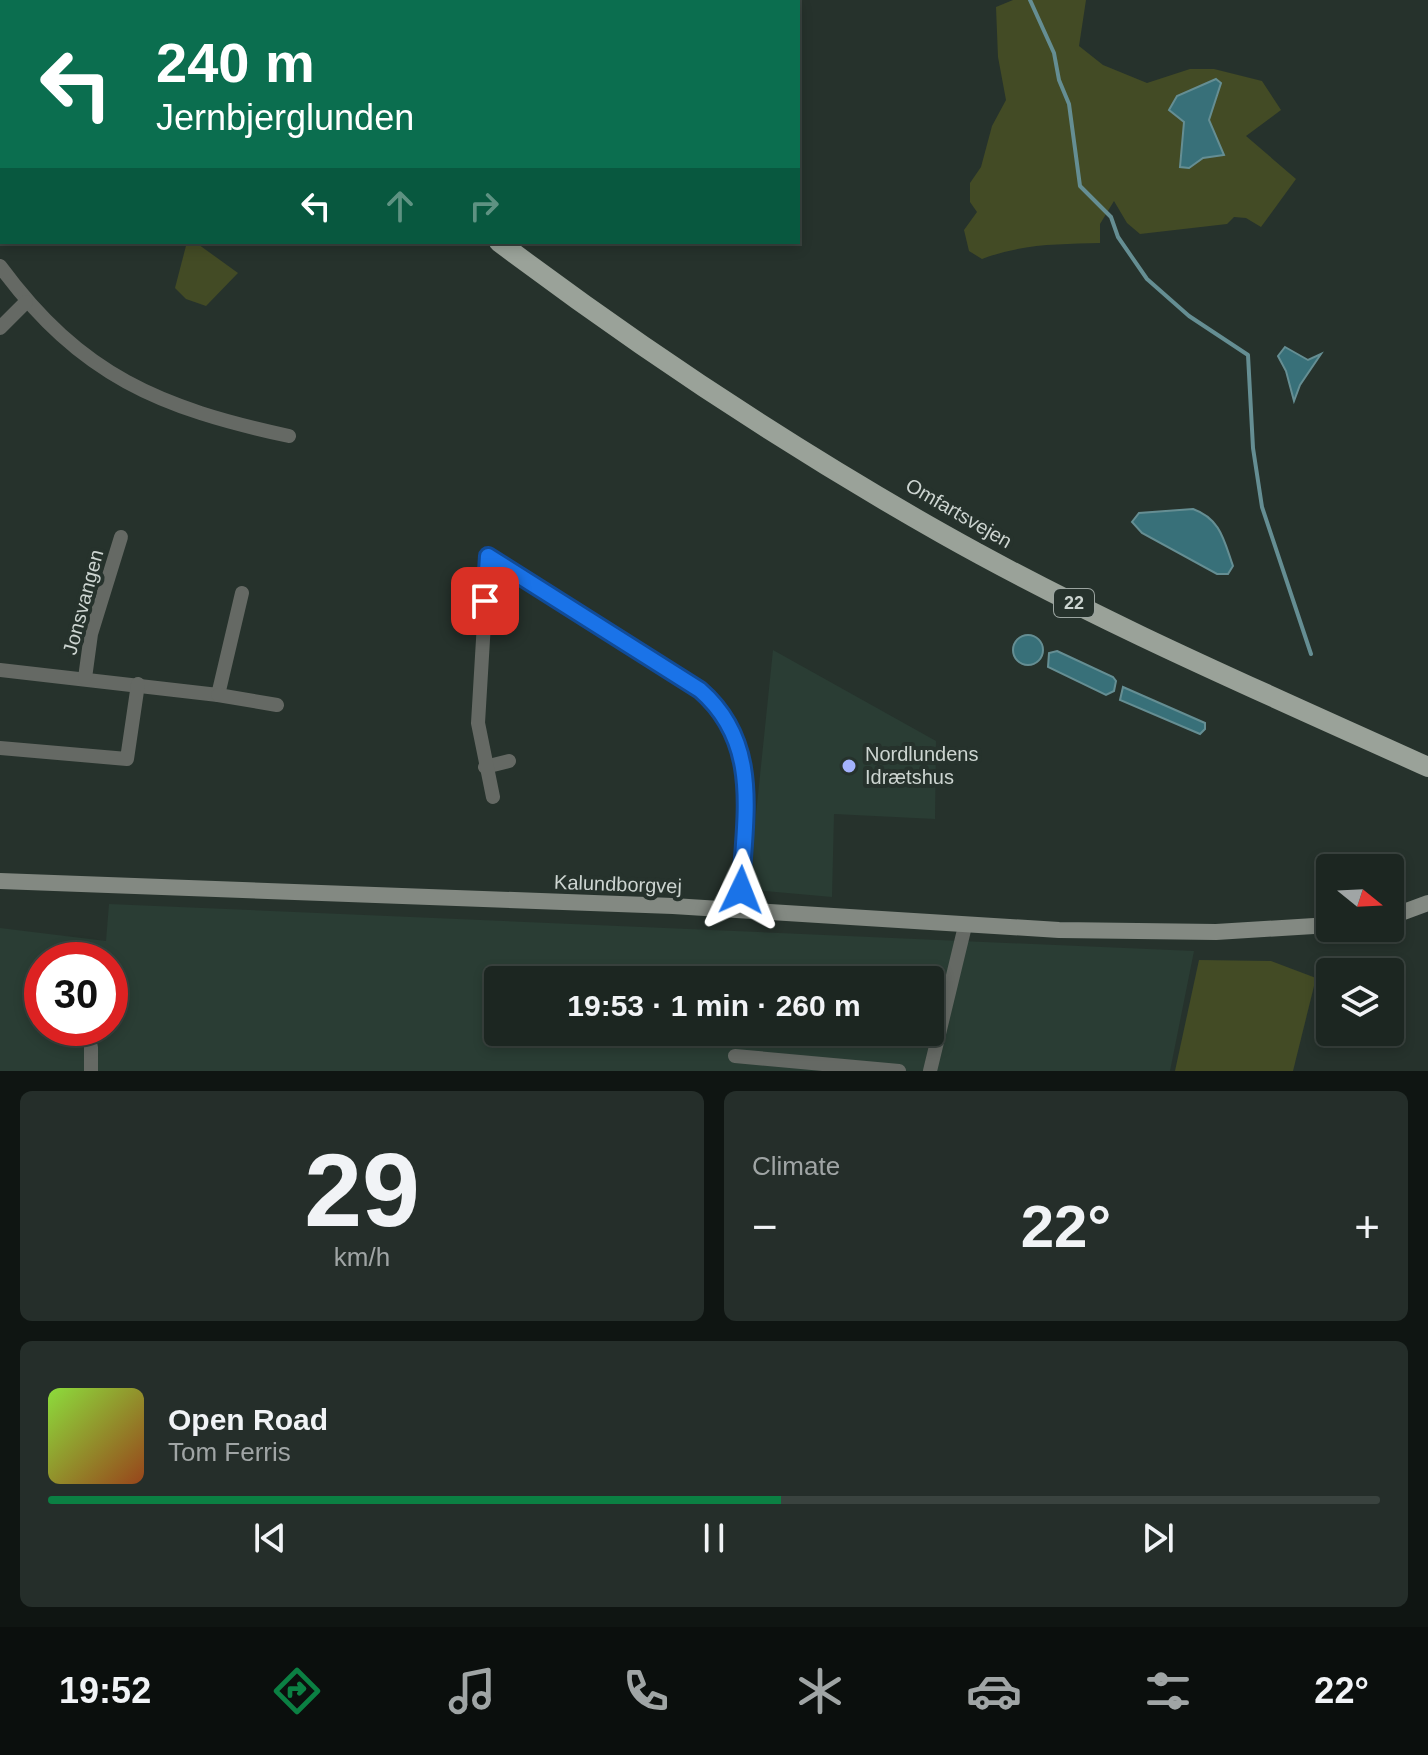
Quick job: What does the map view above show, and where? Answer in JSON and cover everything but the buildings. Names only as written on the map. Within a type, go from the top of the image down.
[{"type":"main road","name":"Omfartsvejen","points":[[502,244],[685,374],[943,534],[1073,603],[1428,767]]},
{"type":"street","points":[[0,266],[26,302],[108,372],[157,399],[208,418],[289,436]]},
{"type":"street","points":[[0,328],[26,302]]},
{"type":"street","name":"Jonsvangen","points":[[85,678],[91,634],[121,537]]},
{"type":"street","points":[[493,797],[478,723],[488,556],[700,690],[730,723],[743,757],[745,788],[739,909]]},
{"type":"street","points":[[218,695],[242,593]]},
{"type":"street","name":"Jonsvangen","points":[[0,670],[138,684],[277,705]]},
{"type":"street","points":[[0,748],[127,759],[138,684]]},
{"type":"street","points":[[485,767],[509,761]]},
{"type":"street","name":"Kalundborgvej","points":[[0,881],[739,909],[965,926],[1216,932],[1316,926]]},
{"type":"street","points":[[1404,912],[1428,903]]},
{"type":"street","points":[[930,1071],[965,926]]},
{"type":"street","points":[[91,1047],[91,1071]]},
{"type":"street","points":[[735,1056],[899,1071]]},
{"type":"shaded area","name":"Nordlundens Idrætshus","points":[[773,650],[936,741],[935,819],[834,814],[832,897],[754,890],[750,872]]},
{"type":"shaded area","points":[[109,904],[1194,951],[1170,1071],[0,1071],[0,928],[106,941]]},
{"type":"green space","points":[[1013,0],[1086,0],[1079,46],[1103,65],[1147,83],[1190,69],[1214,69],[1262,81],[1281,110],[1246,136],[1296,179],[1261,227],[1246,218],[1234,217],[1227,224],[1140,234],[1127,223],[1114,201],[1100,224],[1100,243],[1025,248],[982,259],[969,251],[964,230],[977,212],[970,202],[970,183],[981,167],[992,126],[1006,100],[998,57],[996,7]]},
{"type":"green space","points":[[186,244],[198,244],[238,273],[206,306],[186,299],[175,288]]},
{"type":"green space","points":[[1199,960],[1271,961],[1316,978],[1293,1071],[1175,1071]]},
{"type":"water","points":[[1216,79],[1221,83],[1209,120],[1224,155],[1203,158],[1189,168],[1180,167],[1184,122],[1169,110],[1177,96]]},
{"type":"water","points":[[1285,347],[1308,360],[1321,354],[1300,385],[1294,401],[1286,371],[1278,356]]},
{"type":"water","points":[[1193,509],[1210,519],[1220,532],[1233,566],[1228,574],[1217,574],[1142,533],[1132,522],[1139,513]]},
{"type":"water","points":[[1028,635],[1039,639],[1043,650],[1039,661],[1028,665],[1017,661],[1013,650],[1017,639]]},
{"type":"water","points":[[1057,651],[1113,677],[1116,681],[1114,691],[1106,695],[1048,667],[1049,653]]},
{"type":"water","points":[[1123,687],[1205,723],[1205,729],[1200,734],[1120,700]]},
{"type":"waterway","points":[[1030,0],[1054,53],[1059,80],[1069,104],[1080,186],[1111,217],[1118,237],[1147,279],[1189,316],[1248,355],[1253,448],[1262,507],[1311,654]]},
{"type":"place","name":"Nordlundens Idrætshus","points":[[849,766]]},
{"type":"route","points":[[485,601],[488,556],[700,690],[716,704],[730,723],[743,757],[745,788],[741,890]]}]
